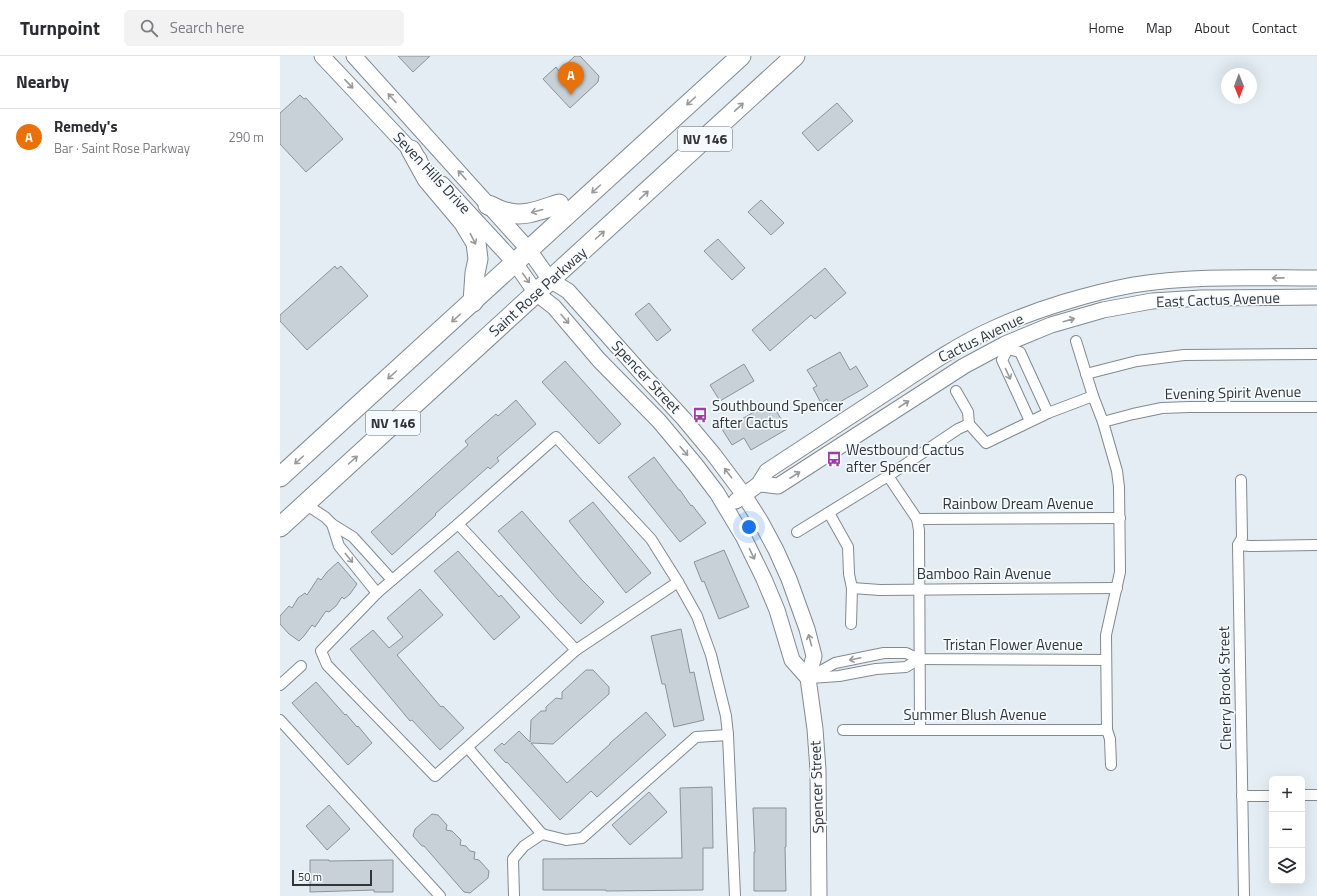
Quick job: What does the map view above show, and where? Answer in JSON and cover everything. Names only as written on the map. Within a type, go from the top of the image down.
[{"type":"highway","name":"NV 146","points":[[280,477],[741,56]]},
{"type":"highway","name":"Saint Rose Parkway","points":[[280,527],[795,56]]},
{"type":"highway","points":[[411,150],[428,179],[464,223],[476,243],[478,259],[475,273],[473,302]]},
{"type":"highway","points":[[488,204],[506,213],[516,214],[539,210],[559,204],[562,219]]},
{"type":"main road","name":"Seven Hills Drive","points":[[322,56],[515,263],[536,293]]},
{"type":"main road","name":"Seven Hills Drive","points":[[354,56],[529,250],[550,280]]},
{"type":"main road","name":"Cactus Avenue","points":[[735,501],[759,484],[767,471],[935,361],[997,327],[1024,316],[1109,290],[1134,285],[1198,279],[1317,278]]},
{"type":"main road","name":"Spencer Street","points":[[550,280],[568,291],[714,454],[735,501],[744,538],[775,604],[792,660],[808,678]]},
{"type":"main road","points":[[1104,310],[1112,300],[1154,292],[1161,287],[1163,282]]},
{"type":"main road","name":"Spencer Street","points":[[536,293],[554,307],[599,360],[659,421],[695,464],[735,501],[776,550],[799,605],[814,656],[808,678],[816,729],[818,770],[819,896]]},
{"type":"main road","name":"East Cactus Avenue","points":[[759,484],[778,486],[964,366],[1007,347],[1050,325],[1104,310],[1152,301],[1201,298],[1317,297]]},
{"type":"main road","points":[[935,361],[941,362],[949,360],[989,342],[995,342],[1007,347],[1008,336],[1012,332],[1050,315],[1062,304]]},
{"type":"main road","points":[[844,443],[849,434],[881,410],[885,405],[884,394]]},
{"type":"street","points":[[1076,341],[1093,396],[1103,422],[1118,482],[1120,572],[1106,635],[1107,730],[1110,739],[1111,765]]},
{"type":"street","points":[[1030,421],[1002,360],[1007,347],[1020,352],[1048,413]]},
{"type":"street","points":[[1086,374],[1137,361],[1184,355],[1317,354]]},
{"type":"street","points":[[956,391],[968,412],[970,424],[986,442],[1048,413],[1093,396]]},
{"type":"street","name":"Evening Spirit Avenue","points":[[1103,422],[1162,408],[1317,407]]},
{"type":"street","points":[[797,532],[888,476],[958,429],[970,424]]},
{"type":"street","points":[[678,582],[576,650],[435,776],[327,665],[320,651],[377,593],[458,524],[556,437],[650,539],[678,582],[697,616],[711,655],[726,716],[735,896]]},
{"type":"street","points":[[888,476],[917,519],[919,530],[920,730]]},
{"type":"street","name":"Cherry Brook Street","points":[[1241,480],[1242,538],[1238,545],[1244,896]]},
{"type":"street","points":[[305,504],[353,537],[392,580]]},
{"type":"street","points":[[829,513],[848,547],[849,574],[852,588],[851,624]]},
{"type":"street","name":"Rainbow Dream Avenue","points":[[917,519],[1120,518]]},
{"type":"street","points":[[332,524],[339,546],[377,593]]},
{"type":"street","points":[[458,524],[576,650]]},
{"type":"street","points":[[1238,545],[1317,545]]},
{"type":"street","name":"Bamboo Rain Avenue","points":[[852,588],[880,590],[1117,588]]},
{"type":"street","name":"Tristan Flower Avenue","points":[[808,678],[835,663],[884,653],[906,653],[919,659],[1106,660]]},
{"type":"street","name":"Tristan Flower Avenue","points":[[808,678],[839,676],[876,669],[906,667],[919,659]]},
{"type":"street","points":[[280,685],[301,666]]},
{"type":"street","points":[[280,720],[440,896]]},
{"type":"street","name":"Summer Blush Avenue","points":[[843,730],[1107,730]]},
{"type":"street","points":[[468,748],[542,834],[566,840],[582,838],[696,737],[728,735]]},
{"type":"street","points":[[1305,795],[1317,795]]},
{"type":"street","points":[[1242,796],[1269,796]]},
{"type":"street","points":[[514,896],[514,859],[524,846],[542,834]]},
{"type":"building","points":[[398,56],[430,56],[413,72]]},
{"type":"building","points":[[575,56],[580,56],[599,76],[598,82],[570,108],[543,79],[556,67],[559,71]]},
{"type":"building","points":[[300,95],[304,99],[306,98],[343,139],[306,172],[280,144],[280,113]]},
{"type":"building","points":[[837,103],[853,121],[818,151],[802,133]]},
{"type":"building","points":[[761,200],[784,223],[771,235],[748,212]]},
{"type":"building","points":[[718,239],[745,268],[732,280],[704,251]]},
{"type":"building","points":[[335,266],[337,269],[341,266],[368,296],[307,350],[280,321],[280,315]]},
{"type":"building","points":[[825,268],[846,293],[815,319],[811,315],[770,351],[752,330]]},
{"type":"building","points":[[649,303],[671,330],[657,341],[635,314]]},
{"type":"building","points":[[840,352],[850,370],[856,366],[868,386],[831,407],[827,399],[821,403],[813,388],[817,386],[807,370]]},
{"type":"building","points":[[565,361],[621,424],[599,444],[542,382]]},
{"type":"building","points":[[744,364],[754,381],[720,401],[710,385]]},
{"type":"building","points":[[516,400],[536,424],[497,458],[499,461],[490,469],[488,467],[392,555],[371,532],[468,445],[465,441],[496,414],[498,416]]},
{"type":"building","points":[[771,402],[787,429],[751,450],[744,438],[732,445],[720,426],[732,419],[735,423]]},
{"type":"building","points":[[654,457],[691,506],[692,505],[706,523],[680,542],[628,477]]},
{"type":"building","points":[[593,502],[651,573],[626,593],[569,521]]},
{"type":"building","points":[[522,511],[582,580],[604,602],[581,624],[498,531]]},
{"type":"building","points":[[724,550],[749,607],[719,619],[704,581],[702,582],[694,562]]},
{"type":"building","points":[[458,551],[499,597],[501,595],[520,617],[494,640],[434,571]]},
{"type":"building","points":[[338,562],[357,584],[350,594],[344,599],[342,597],[336,606],[329,612],[326,611],[315,627],[312,625],[299,641],[289,634],[280,624],[280,616],[289,606],[292,608],[298,598],[305,593],[307,595],[318,578],[321,580]]},
{"type":"building","points":[[420,589],[443,615],[397,655],[441,707],[443,706],[464,728],[440,750],[412,720],[410,721],[350,649],[373,630],[389,648],[403,637],[387,618]]},
{"type":"building","points":[[681,629],[690,673],[694,672],[704,720],[674,727],[665,684],[662,684],[651,636]]},
{"type":"building","points":[[586,670],[593,670],[609,687],[609,694],[553,744],[531,743],[567,783],[646,712],[666,735],[597,797],[591,791],[560,820],[507,762],[506,763],[494,750],[502,743],[504,745],[519,731],[530,742],[531,720],[541,711],[546,711],[546,707],[556,698],[562,699],[562,692]]},
{"type":"building","points":[[316,682],[372,743],[348,765],[292,703]]},
{"type":"building","points":[[712,787],[713,848],[703,848],[703,890],[543,890],[543,859],[682,858],[680,788]]},
{"type":"building","points":[[649,792],[667,812],[630,845],[612,825]]},
{"type":"building","points":[[329,805],[350,829],[327,850],[306,826]]},
{"type":"building","points":[[753,808],[786,808],[786,891],[754,891],[755,852]]},
{"type":"building","points":[[432,814],[438,815],[447,825],[446,830],[452,831],[461,840],[460,845],[466,846],[470,851],[475,852],[474,859],[479,860],[489,871],[488,878],[470,893],[464,892],[424,846],[422,846],[413,836],[415,829]]},
{"type":"building","points":[[310,860],[393,860],[393,892],[374,892],[374,890],[310,892]]},
{"type":"place","name":"Remedy's","points":[[571,95]]},
{"type":"place","name":"Southbound Spencer after Cactus","points":[[700,415]]},
{"type":"place","name":"Westbound Cactus after Spencer","points":[[834,459]]}]
